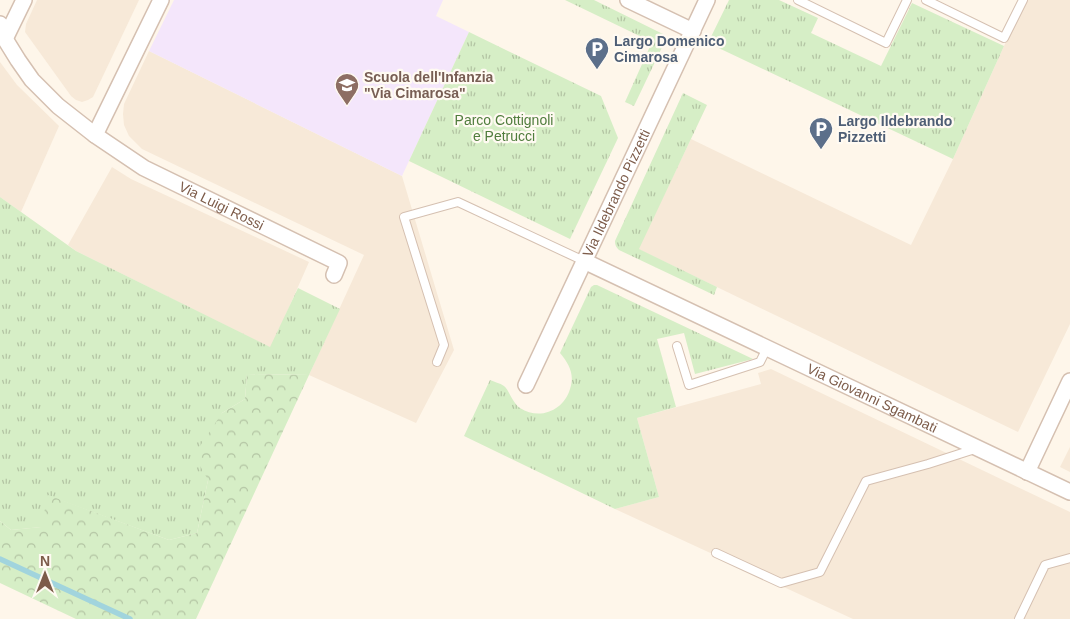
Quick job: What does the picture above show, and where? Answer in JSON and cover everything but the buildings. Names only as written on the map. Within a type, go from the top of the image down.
[{"type":"street","points":[[5,39],[24,0]]},
{"type":"street","points":[[0,24],[5,39],[32,80],[58,106],[95,135],[161,0]]},
{"type":"street","points":[[628,0],[693,32]]},
{"type":"street","name":"Via Ildebrando Pizzetti","points":[[526,385],[708,0]]},
{"type":"street","name":"Via Luigi Rossi","points":[[95,135],[144,168],[339,263],[334,275]]},
{"type":"street","name":"Via Giovanni Sgambati","points":[[584,261],[1070,492]]},
{"type":"street","points":[[1027,472],[1070,381]]},
{"type":"lane","points":[[798,0],[886,43],[907,0]]},
{"type":"lane","points":[[926,0],[1004,38],[1022,0]]},
{"type":"lane","points":[[437,362],[444,344],[404,217],[458,202],[584,261]]},
{"type":"lane","points":[[677,346],[689,385],[760,362],[767,348]]},
{"type":"lane","points":[[716,553],[781,583],[820,572],[866,481],[977,448]]},
{"type":"lane","points":[[1019,619],[1045,565],[1070,558]]},
{"type":"shaded area","points":[[37,0],[139,0],[93,97],[88,100],[82,102],[71,96],[25,32],[26,24]]},
{"type":"shaded area","name":"Scuola dell'Infanzia \"Via Cimarosa\"","points":[[174,0],[443,0],[436,16],[469,32],[402,176],[149,51]]},
{"type":"shaded area","points":[[1026,0],[1070,0],[1070,324],[1018,432],[638,249],[691,139],[911,245]]},
{"type":"shaded area","points":[[149,51],[402,176],[454,350],[416,423],[309,375],[364,255],[142,149],[129,136],[124,125],[124,104]]},
{"type":"shaded area","points":[[0,62],[17,85],[59,126],[21,212],[0,197]]},
{"type":"shaded area","points":[[112,167],[131,179],[309,262],[271,348],[76,251],[68,245]]},
{"type":"shaded area","points":[[771,369],[1070,512],[1070,619],[853,619],[615,509],[659,497],[637,418],[761,384],[758,373]]},
{"type":"shaded area","points":[[1070,447],[1070,472],[1060,467]]},
{"type":"green space","points":[[565,0],[594,0],[665,35],[665,41],[634,106],[625,102],[652,42]]},
{"type":"green space","points":[[729,0],[779,0],[818,18],[811,33],[881,66],[912,3],[1004,46],[953,159],[708,43]]},
{"type":"green space","name":"Parco Cottignoli e Petrucci","points":[[469,32],[601,96],[618,138],[570,239],[409,161]]},
{"type":"green space","points":[[683,93],[707,105],[639,249],[717,287],[714,295],[619,250],[615,244]]},
{"type":"green space","points":[[0,197],[76,251],[270,347],[298,288],[340,309],[309,375],[247,374],[245,399],[222,413],[197,533],[169,540],[49,496],[42,527],[11,530],[0,521]]},
{"type":"green space","points":[[594,285],[753,359],[695,374],[684,333],[657,339],[676,407],[637,418],[659,497],[615,509],[464,436],[490,380],[504,386],[517,405],[528,412],[543,413],[557,408],[562,403],[570,389],[572,379],[568,365],[560,353],[591,287]]},
{"type":"green space","points":[[247,374],[309,375],[196,619],[76,619],[0,583],[0,521],[11,530],[41,527],[48,495],[169,540],[197,533],[208,480],[194,455],[222,413],[245,399]]},
{"type":"waterway","points":[[0,559],[130,619]]},
{"type":"place","name":"Largo Domenico Cimarosa","points":[[597,70]]},
{"type":"place","name":"Scuola dell'Infanzia \"Via Cimarosa\"","points":[[347,106]]},
{"type":"place","name":"Largo Ildebrando Pizzetti","points":[[821,150]]}]
